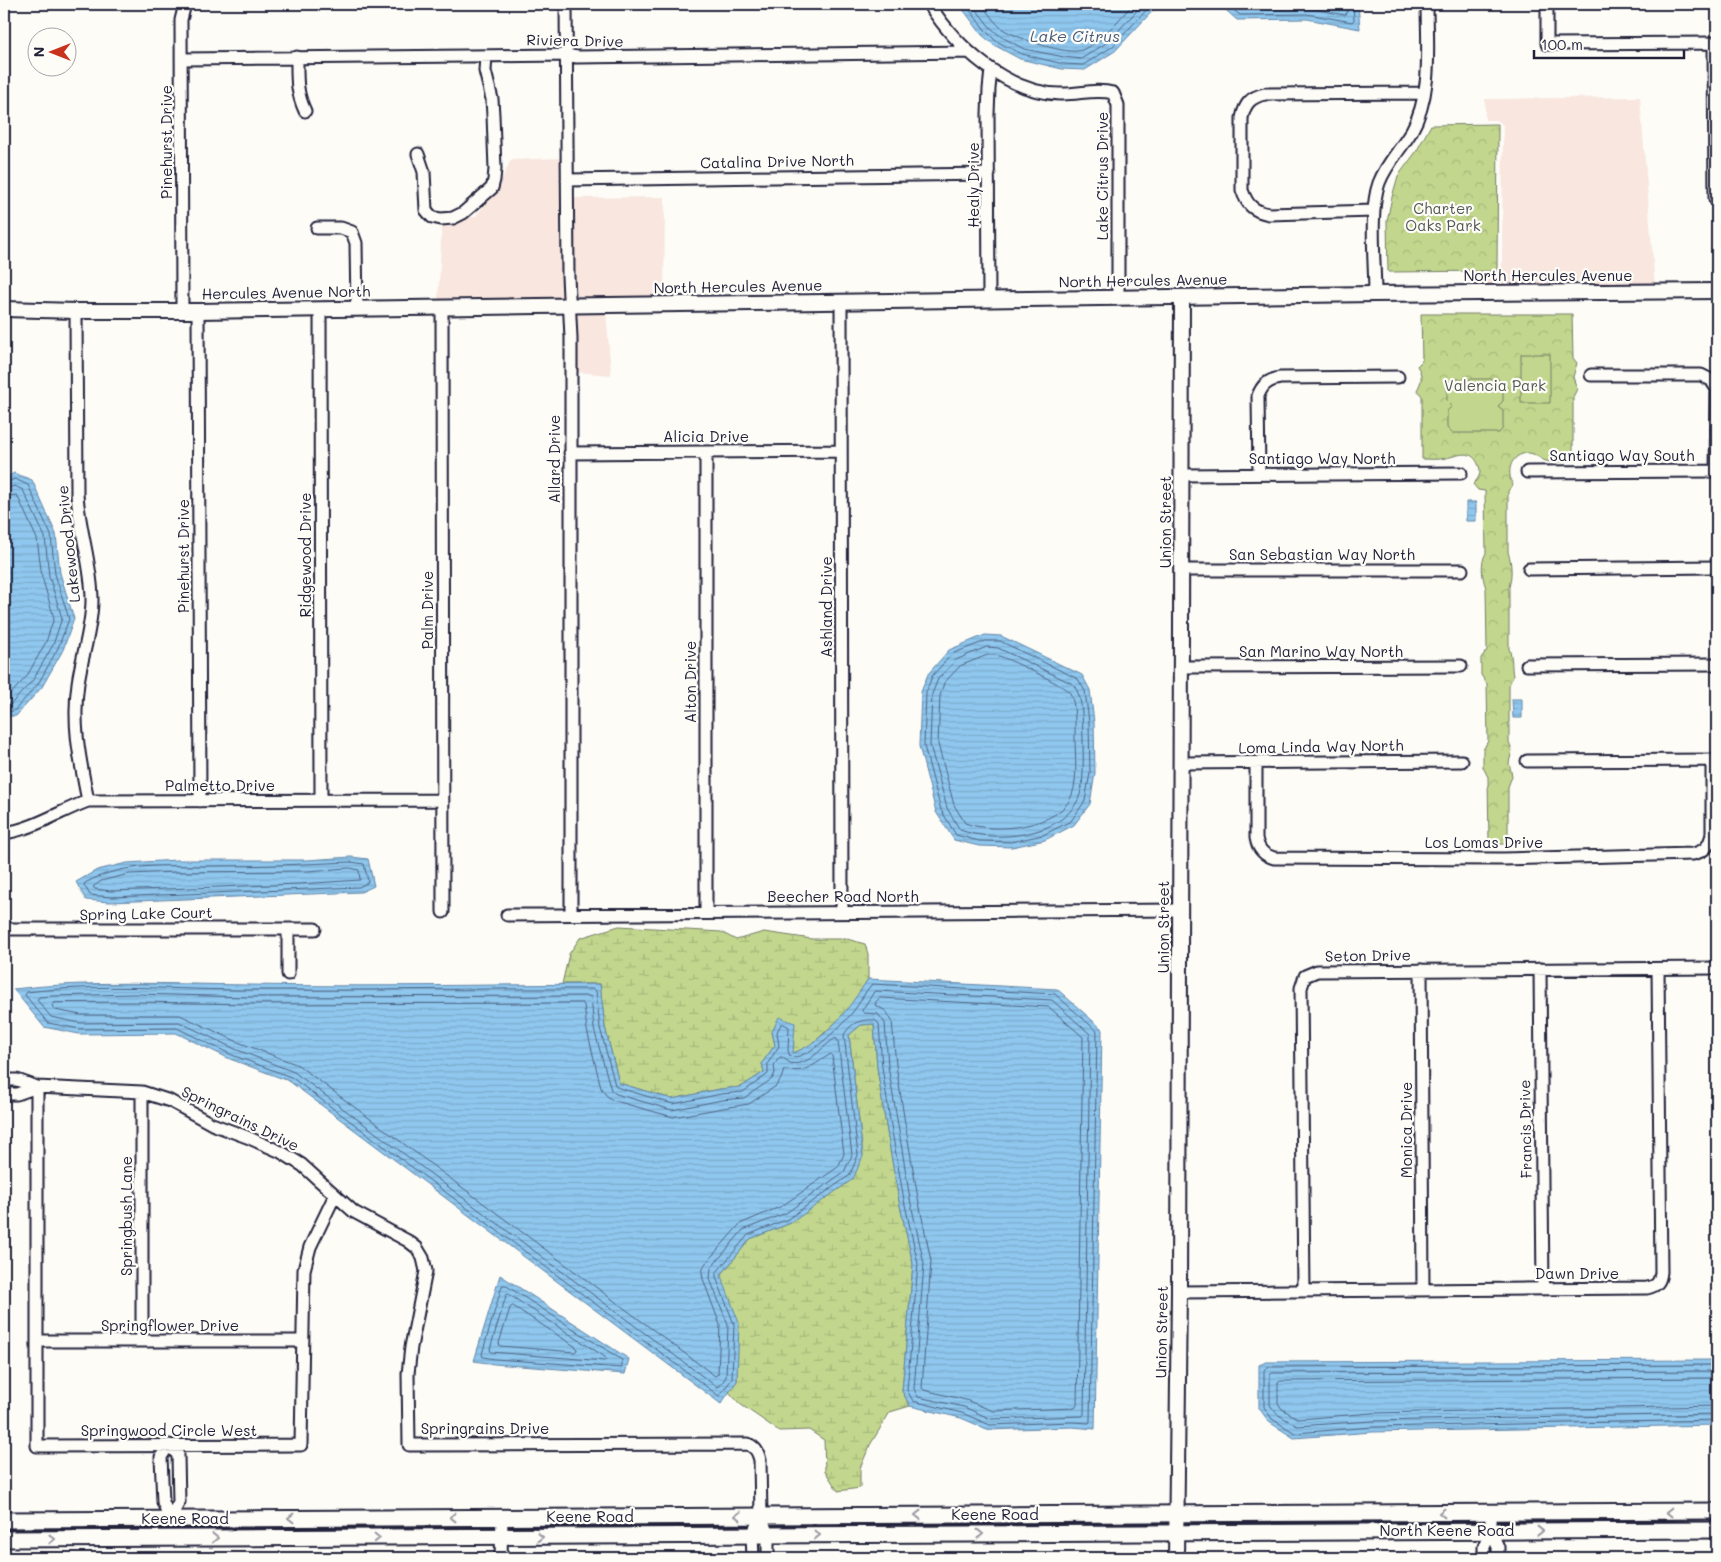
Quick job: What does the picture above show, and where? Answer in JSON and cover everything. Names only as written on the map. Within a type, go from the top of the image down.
[{"type":"main road","name":"North Keene Road","points":[[1176,1513],[1717,1512]]},
{"type":"main road","name":"Keene Road","points":[[4,1520],[1176,1513]]},
{"type":"main road","points":[[1002,1534],[1049,1525],[1154,1524],[1169,1519],[1176,1513]]},
{"type":"main road","points":[[1176,1532],[1183,1526],[1199,1522],[1357,1522],[1401,1513]]},
{"type":"main road","points":[[4,1528],[86,1528],[124,1519]]},
{"type":"main road","name":"North Keene Road","points":[[1176,1532],[1717,1530]]},
{"type":"main road","name":"Keene Road","points":[[4,1539],[1176,1532]]},
{"type":"street","name":"Pinehurst Drive","points":[[182,311],[181,20],[185,4]]},
{"type":"street","name":"Allard Drive","points":[[566,4],[570,453],[571,914]]},
{"type":"street","name":"Lake Citrus Drive","points":[[929,4],[949,31],[969,52],[991,70],[1034,90],[1060,94],[1099,90],[1112,93],[1116,99],[1118,105],[1118,298]]},
{"type":"street","points":[[1375,294],[1374,211],[1378,184],[1392,158],[1411,131],[1419,114],[1427,68],[1427,4]]},
{"type":"street","points":[[1547,4],[1547,44],[1715,43],[1715,199]]},
{"type":"street","name":"Riviera Drive","points":[[182,59],[566,55],[577,57],[969,52]]},
{"type":"street","points":[[418,154],[424,172],[426,210],[432,217],[441,219],[453,218],[463,213],[492,188],[495,169],[493,115],[492,99],[485,71],[486,56]]},
{"type":"street","points":[[297,57],[297,86],[299,98],[305,112]]},
{"type":"street","name":"Healy Drive","points":[[989,300],[988,174],[991,70]]},
{"type":"street","points":[[1374,211],[1268,214],[1251,208],[1245,200],[1242,190],[1242,118],[1248,102],[1256,96],[1265,94],[1424,93]]},
{"type":"street","name":"Catalina Drive North","points":[[567,180],[988,174]]},
{"type":"street","points":[[317,228],[341,228],[352,232],[356,243],[356,309]]},
{"type":"street","name":"North Hercules Avenue","points":[[569,306],[1717,291]]},
{"type":"street","name":"Union Street","points":[[1176,1558],[1183,475],[1182,297]]},
{"type":"street","name":"Ashland Drive","points":[[841,301],[842,912]]},
{"type":"street","name":"Hercules Avenue North","points":[[4,309],[198,311],[569,306]]},
{"type":"street","name":"Palm Drive","points":[[442,307],[443,912]]},
{"type":"street","name":"Ridgewood Drive","points":[[320,310],[321,800]]},
{"type":"street","name":"Lakewood Drive","points":[[76,311],[78,517],[89,568],[92,601],[78,682],[76,740],[88,800]]},
{"type":"street","name":"Pinehurst Drive","points":[[198,311],[200,801]]},
{"type":"street","points":[[1591,375],[1701,375],[1711,380],[1717,389],[1717,470]]},
{"type":"street","points":[[1259,474],[1258,396],[1261,388],[1266,383],[1280,378],[1398,377]]},
{"type":"street","name":"Alicia Drive","points":[[570,453],[841,451]]},
{"type":"street","name":"Alton Drive","points":[[706,452],[706,913]]},
{"type":"street","name":"Santiago Way South","points":[[1527,472],[1717,470]]},
{"type":"street","name":"Santiago Way North","points":[[1183,475],[1461,473]]},
{"type":"street","points":[[1529,569],[1717,567]]},
{"type":"street","name":"San Sebastian Way North","points":[[1182,570],[1462,570]]},
{"type":"street","points":[[1527,665],[1717,664]]},
{"type":"street","name":"San Marino Way North","points":[[1182,667],[1462,666]]},
{"type":"street","points":[[1527,761],[1714,760]]},
{"type":"street","name":"Los Lomas Drive","points":[[1256,763],[1256,838],[1261,852],[1266,856],[1274,858],[1503,859],[1692,854],[1700,852],[1706,849],[1712,834],[1714,760]]},
{"type":"street","name":"Loma Linda Way North","points":[[1181,763],[1462,761]]},
{"type":"street","name":"Palmetto Drive","points":[[4,834],[29,827],[88,800],[443,800]]},
{"type":"street","name":"Beecher Road North","points":[[507,915],[1180,910]]},
{"type":"street","name":"Spring Lake Court","points":[[4,929],[316,929]]},
{"type":"street","points":[[288,929],[288,974]]},
{"type":"street","name":"Dawn Drive","points":[[1179,1292],[1654,1287],[1658,1284],[1660,1278],[1658,968]]},
{"type":"street","name":"Seton Drive","points":[[1304,1291],[1301,988],[1302,981],[1306,976],[1317,971],[1717,968]]},
{"type":"street","name":"Francis Drive","points":[[1540,969],[1542,1289]]},
{"type":"street","name":"Monica Drive","points":[[1421,970],[1423,1290]]},
{"type":"street","name":"Springrains Drive","points":[[4,1080],[17,1080],[37,1087],[142,1092],[170,1101],[212,1124],[281,1152],[302,1165],[354,1212],[408,1241],[417,1248],[423,1258],[426,1271],[411,1347],[408,1374],[409,1445],[748,1444],[758,1452],[760,1460],[761,1516]]},
{"type":"street","points":[[37,1087],[37,1341]]},
{"type":"street","name":"Springrains Drive","points":[[4,1094],[17,1094],[37,1087]]},
{"type":"street","name":"Springbush Lane","points":[[142,1092],[142,1340]]},
{"type":"street","points":[[303,1341],[304,1270],[310,1247],[335,1195]]},
{"type":"street","name":"Springflower Drive","points":[[37,1341],[303,1341]]},
{"type":"street","name":"Springwood Circle West","points":[[37,1341],[37,1446],[302,1445],[303,1341]]},
{"type":"street","points":[[169,1446],[178,1455],[179,1502],[170,1519],[163,1502],[161,1457],[169,1446]]},
{"type":"street","points":[[1484,1558],[1484,1547],[1491,1531],[1491,1513]]},
{"type":"street","points":[[761,1516],[768,1535],[768,1558]]},
{"type":"street","points":[[753,1558],[752,1535],[761,1516]]},
{"type":"street","points":[[501,1558],[502,1517]]},
{"type":"street","points":[[1491,1531],[1498,1547],[1498,1558]]},
{"type":"shaded area","points":[[1640,97],[1655,287],[1482,288],[1482,275],[1497,275],[1502,271],[1503,125],[1497,120],[1485,120],[1485,99]]},
{"type":"shaded area","points":[[561,158],[563,300],[438,302],[442,224],[467,217],[475,217],[496,191],[511,160]]},
{"type":"shaded area","points":[[665,197],[664,299],[575,300],[573,198]]},
{"type":"shaded area","points":[[606,310],[611,375],[576,372],[576,311]]},
{"type":"green space","name":"Charter Oaks Park","points":[[1498,124],[1497,271],[1388,272],[1387,221],[1398,176],[1416,152],[1431,125]]},
{"type":"green space","name":"Valencia Park","points":[[1421,314],[1572,314],[1573,358],[1577,363],[1573,377],[1577,389],[1573,397],[1573,460],[1549,462],[1528,453],[1522,454],[1513,460],[1510,469],[1513,485],[1508,491],[1508,552],[1511,570],[1509,587],[1509,649],[1513,676],[1509,685],[1509,743],[1512,750],[1509,763],[1512,776],[1508,787],[1508,844],[1489,844],[1488,777],[1483,767],[1483,750],[1488,741],[1487,684],[1481,675],[1481,658],[1487,650],[1486,588],[1482,570],[1486,553],[1485,491],[1478,490],[1473,484],[1479,476],[1480,469],[1473,457],[1461,454],[1440,459],[1422,459],[1422,396],[1417,390],[1421,378],[1417,366],[1422,361]]},
{"type":"green space","points":[[1521,354],[1550,354],[1550,403],[1521,403]]},
{"type":"green space","points":[[1452,379],[1498,379],[1503,383],[1503,401],[1498,406],[1503,410],[1503,428],[1499,433],[1452,433],[1447,428],[1447,411],[1452,406],[1447,401],[1447,384]]},
{"type":"green space","points":[[619,926],[721,932],[736,940],[764,932],[812,939],[847,939],[865,944],[868,954],[868,979],[849,1010],[811,1045],[792,1054],[772,1032],[775,1045],[762,1063],[764,1072],[741,1087],[720,1089],[672,1099],[619,1083],[605,1027],[600,984],[562,984],[569,954],[580,938]]},
{"type":"green space","points":[[874,1024],[877,1067],[885,1120],[899,1201],[913,1264],[902,1391],[910,1406],[890,1412],[870,1445],[860,1468],[860,1488],[838,1491],[825,1471],[824,1440],[809,1430],[779,1431],[740,1404],[729,1392],[737,1381],[737,1353],[721,1275],[750,1239],[791,1223],[863,1156],[849,1035],[861,1025]]},
{"type":"water","name":"Lake Citrus","points":[[959,4],[1159,4],[1115,51],[1085,70],[1062,69],[1020,59],[994,45],[982,35]]},
{"type":"water","points":[[1219,4],[1358,4],[1360,29],[1307,19],[1237,20]]},
{"type":"water","points":[[14,473],[32,480],[56,534],[60,573],[74,619],[63,650],[42,687],[16,716],[4,716],[4,479]]},
{"type":"water","points":[[1466,502],[1476,502],[1476,521],[1466,521]]},
{"type":"water","points":[[985,635],[1001,636],[1082,675],[1090,690],[1094,722],[1095,773],[1090,804],[1074,825],[1045,840],[1012,847],[979,846],[954,840],[936,812],[919,746],[921,692],[928,674],[949,650]]},
{"type":"water","points":[[1512,699],[1522,699],[1522,718],[1513,718]]},
{"type":"water","points":[[351,857],[368,859],[374,886],[361,892],[110,902],[86,900],[76,882],[97,870],[127,863],[177,860],[307,860]]},
{"type":"water","points":[[868,979],[1057,989],[1102,1029],[1095,1429],[1072,1427],[989,1430],[961,1418],[910,1406],[902,1391],[913,1264],[899,1201],[885,1120],[877,1067],[874,1024],[861,1025],[849,1035],[863,1156],[853,1179],[791,1223],[750,1239],[721,1275],[739,1323],[737,1381],[721,1404],[289,1081],[230,1059],[176,1033],[79,1034],[44,1027],[13,989],[72,984],[130,983],[336,986],[600,984],[605,1027],[619,1083],[672,1099],[720,1089],[741,1087],[764,1072],[762,1063],[775,1045],[772,1032],[779,1017],[795,1023],[793,1053],[805,1048],[836,1022]]},
{"type":"water","points":[[500,1275],[629,1359],[625,1374],[474,1361]]},
{"type":"water","points":[[1717,1360],[1717,1425],[1372,1432],[1294,1438],[1269,1422],[1259,1408],[1259,1365],[1266,1362]]}]
